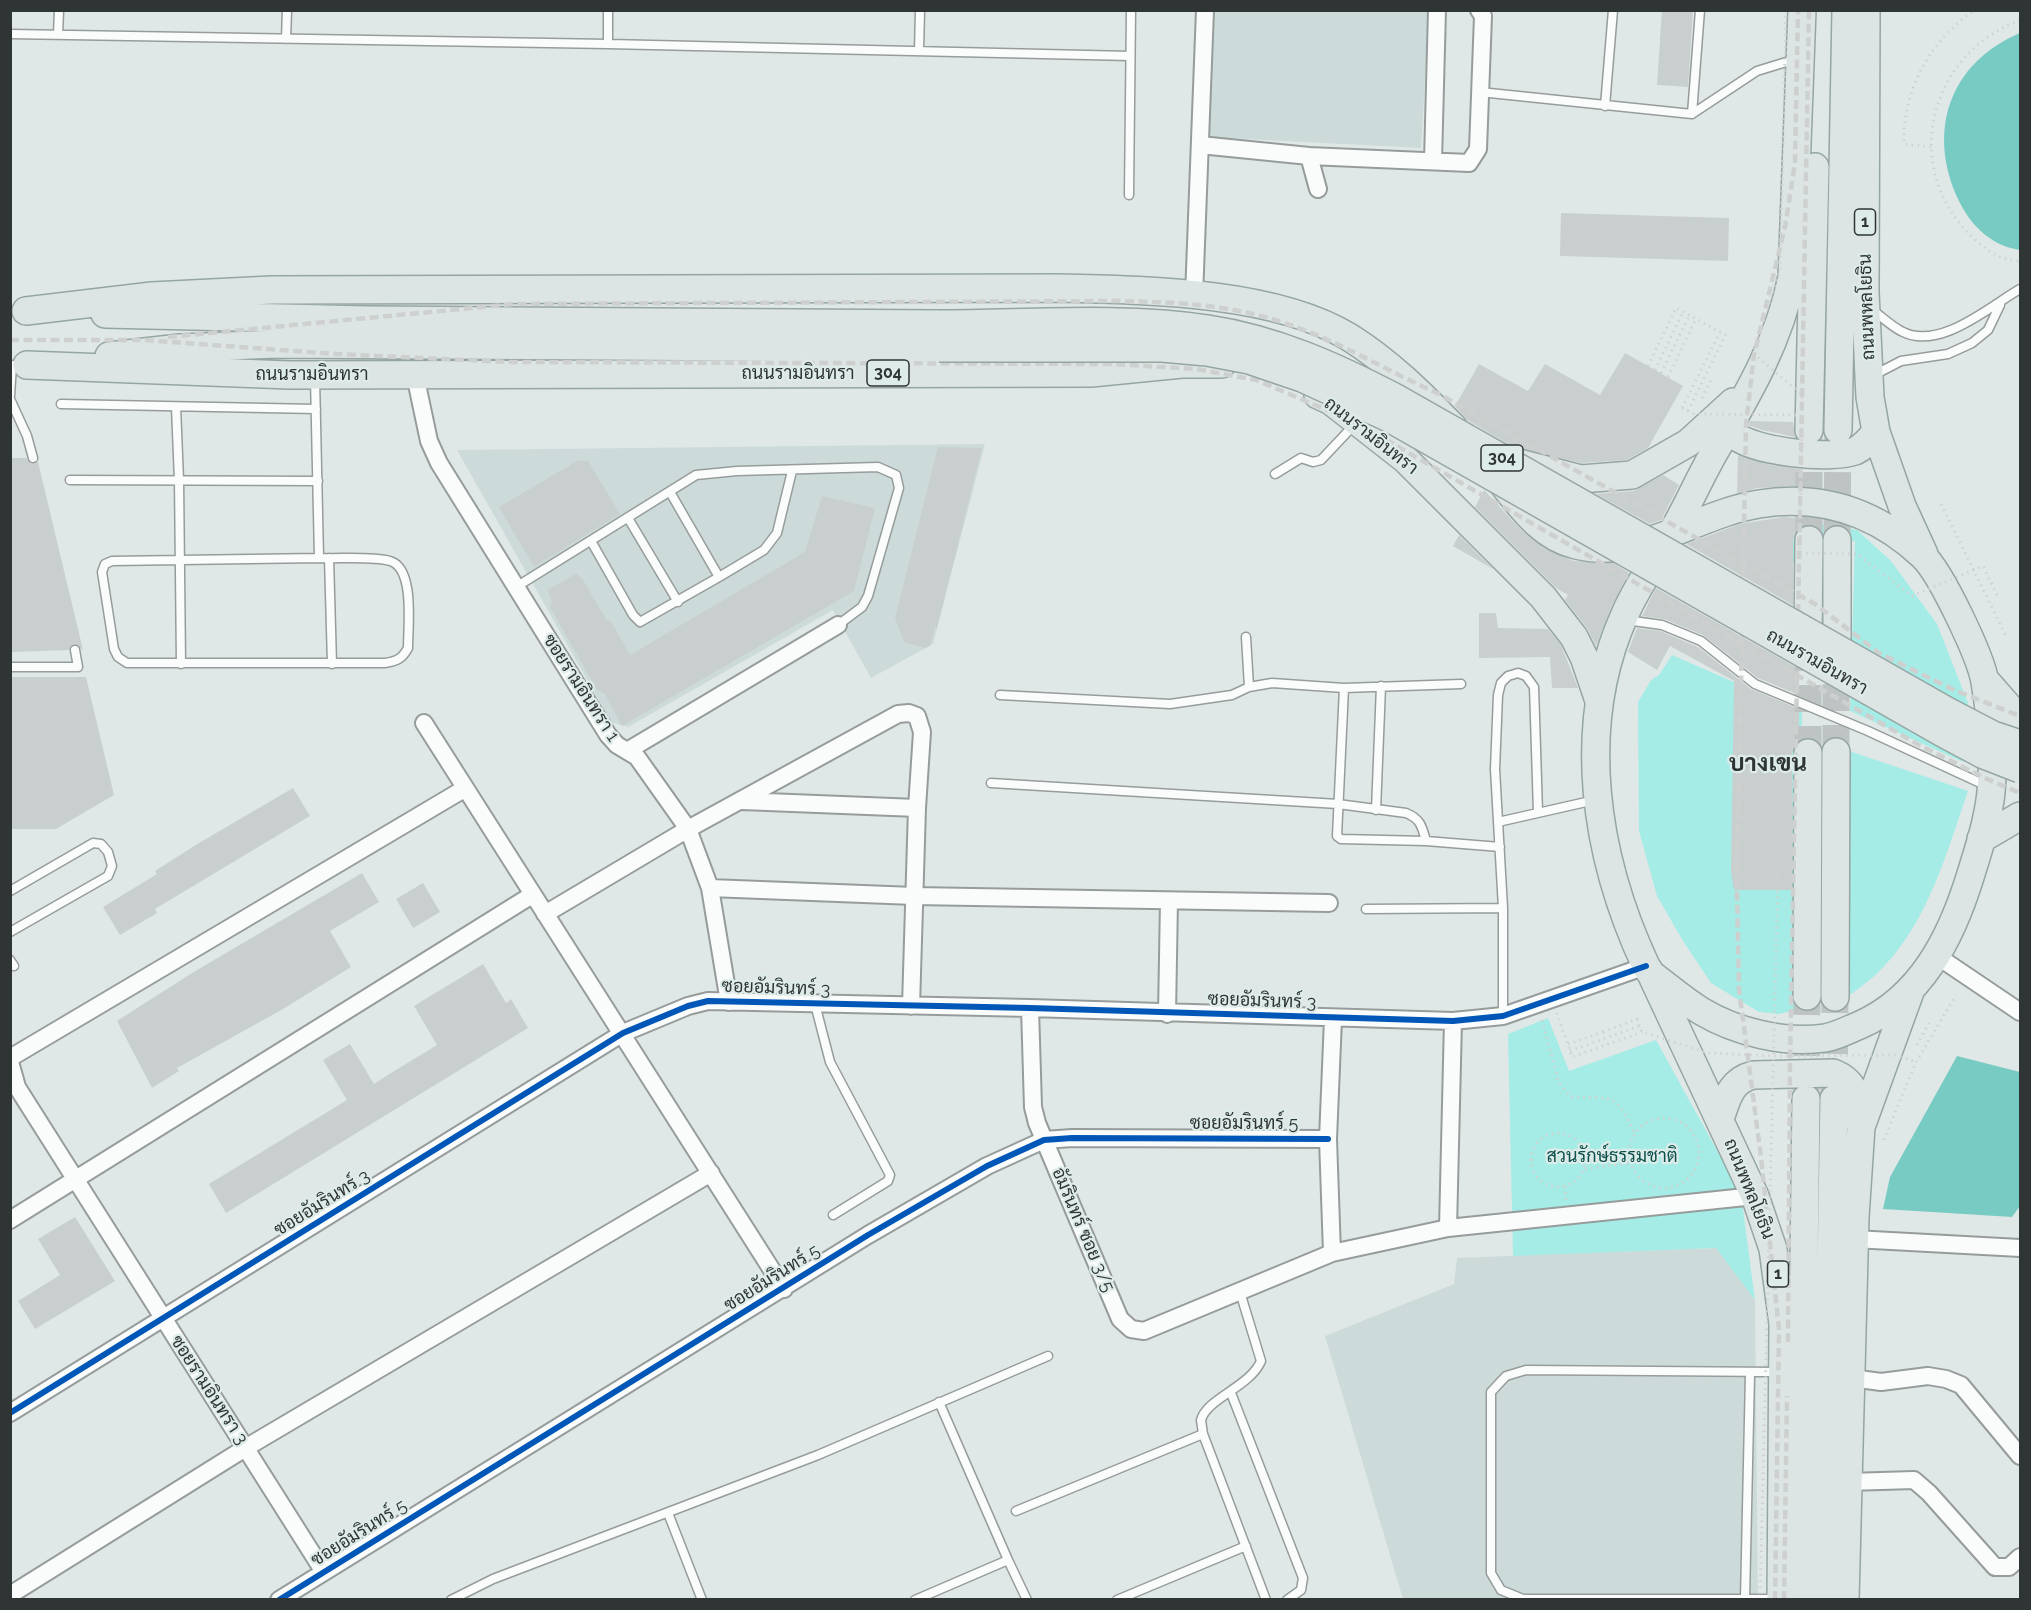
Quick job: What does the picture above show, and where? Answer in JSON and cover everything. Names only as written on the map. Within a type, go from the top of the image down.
[{"type":"main road","points":[[1673,532],[1760,374],[1785,310],[1792,277],[1802,10]]},
{"type":"main road","points":[[1805,422],[1818,10]]},
{"type":"main road","name":"ถนนพหลโยธิน","points":[[1838,430],[1846,10]]},
{"type":"main road","name":"ถนนพหลโยธิน","points":[[1866,10],[1866,304],[1869,378],[1876,432],[1902,506],[1925,558],[1958,616],[1984,680]]},
{"type":"main road","name":"ถนนรามอินทรา","points":[[18,311],[152,296],[271,290],[1058,288],[1194,296],[1276,308],[1314,320],[1348,336],[1405,379],[1478,452],[1531,519],[1551,535],[1575,545],[1605,548],[1638,546],[1720,514],[1760,504],[1821,502],[1877,520],[1925,558]]},
{"type":"main road","name":"ถนนรามอินทรา","points":[[18,311],[938,336],[1162,348],[1249,360],[1302,378],[1390,419],[1941,732],[1984,755],[2020,769]]},
{"type":"main road","name":"ถนนรามอินทรา","points":[[16,365],[180,348],[275,344],[938,336],[1161,324],[1210,329],[1263,341],[1309,356],[1396,398],[1947,711],[2020,746]]},
{"type":"main road","name":"ถนนรามอินทรา","points":[[16,365],[315,375],[1091,373],[1210,363],[1237,365],[1295,383],[1331,401],[1422,475],[1544,597],[1574,637],[1584,657],[1599,702]]},
{"type":"main road","points":[[1478,452],[1581,479],[1632,475],[1688,443],[1718,418],[1760,374]]},
{"type":"main road","points":[[1362,425],[1391,423],[1403,411],[1409,401],[1405,379]]},
{"type":"main road","points":[[1732,422],[1733,434],[1742,442],[1771,450],[1842,454],[1857,450],[1876,432]]},
{"type":"main road","name":"ถนนพหลโยธิน","points":[[1673,532],[1643,578],[1623,619],[1609,657],[1599,702],[1595,750],[1597,799],[1616,889],[1649,970],[1755,1196],[1773,1249],[1782,1298],[1784,1372],[1781,1599]]},
{"type":"main road","points":[[1808,639],[1809,540]]},
{"type":"main road","points":[[1837,540],[1837,642]]},
{"type":"main road","points":[[1984,680],[2020,720]]},
{"type":"main road","points":[[1649,970],[1701,1011],[1754,1033],[1786,1037],[1827,1038],[1887,1011],[1911,991],[1937,956],[1960,909],[1981,840],[1992,776],[1984,680]]},
{"type":"main road","points":[[2020,746],[2014,764],[2020,778]]},
{"type":"main road","points":[[1806,996],[1808,753]]},
{"type":"main road","points":[[1834,997],[1836,753]]},
{"type":"main road","points":[[1981,840],[2020,816]]},
{"type":"main road","points":[[1861,1127],[1911,991]]},
{"type":"main road","points":[[1720,1119],[1731,1088],[1742,1078],[1753,1075],[1833,1073],[1844,1077],[1853,1086],[1858,1098],[1861,1127],[1854,1239],[1845,1599]]},
{"type":"main road","name":"ถนนพหลโยธิน","points":[[1800,1599],[1806,1099]]},
{"type":"main road","points":[[1825,1599],[1834,1099]]},
{"type":"street","points":[[1194,296],[1205,10]]},
{"type":"street","points":[[1433,161],[1437,10]]},
{"type":"street","points":[[1200,145],[1309,156],[1469,163],[1475,156],[1480,92],[1483,16],[1479,10]]},
{"type":"street","points":[[1309,156],[1318,189]]},
{"type":"street","name":"ซอยรามอินทรา 1","points":[[415,375],[429,441],[439,463],[608,735],[617,745],[637,757],[688,829],[710,888],[729,1002]]},
{"type":"street","points":[[627,751],[838,625]]},
{"type":"street","points":[[545,914],[688,829],[898,714],[909,713],[916,716],[922,732],[917,808],[911,1006]]},
{"type":"street","points":[[424,723],[784,1289]]},
{"type":"street","points":[[10,1060],[464,789]]},
{"type":"street","points":[[741,801],[917,808]]},
{"type":"street","points":[[710,888],[914,896],[1329,903]]},
{"type":"street","points":[[10,1221],[532,896]]},
{"type":"street","points":[[1167,1014],[1168,901]]},
{"type":"street","points":[[1937,956],[2020,1012]]},
{"type":"street","name":"ซอยอัมรินทร์ 3","points":[[10,1413],[164,1320],[622,1033],[688,1006],[708,1001],[1030,1008],[1453,1022],[1503,1016],[1649,970]]},
{"type":"street","name":"อัมรินทร์ ซอย 3/5","points":[[1030,1008],[1034,1107],[1044,1140],[1120,1319],[1131,1329],[1144,1331],[1240,1292]]},
{"type":"street","points":[[1332,1253],[1328,1139],[1333,1019]]},
{"type":"street","points":[[1448,1228],[1453,1022]]},
{"type":"street","name":"ซอยรามอินทรา 3","points":[[10,1060],[14,1085],[247,1447],[324,1572]]},
{"type":"street","name":"ซอยอัมรินทร์ 5","points":[[279,1599],[868,1235],[987,1166],[1044,1140],[1328,1139]]},
{"type":"street","points":[[10,1595],[247,1447],[711,1173]]},
{"type":"street","points":[[1240,1292],[1332,1253],[1448,1228],[1755,1196]]},
{"type":"street","points":[[1854,1239],[2020,1248]]},
{"type":"street","points":[[1851,1378],[1881,1382],[1928,1376],[1946,1378],[1961,1385],[2020,1456]]},
{"type":"street","points":[[1848,1482],[1914,1480],[1929,1493],[1995,1567],[2009,1567],[2020,1557]]},
{"type":"lane","points":[[58,35],[59,10]]},
{"type":"lane","points":[[286,10],[286,39]]},
{"type":"lane","points":[[608,10],[608,44]]},
{"type":"lane","points":[[919,51],[920,10]]},
{"type":"lane","points":[[1129,195],[1131,10]]},
{"type":"lane","points":[[1605,106],[1613,10]]},
{"type":"lane","points":[[1692,114],[1700,10]]},
{"type":"lane","points":[[10,34],[1130,56]]},
{"type":"lane","points":[[1480,92],[1692,114],[1757,71],[1800,58]]},
{"type":"lane","points":[[1866,304],[1901,331],[1911,335],[1927,336],[1947,332],[2000,305],[2020,289]]},
{"type":"lane","points":[[1869,378],[1901,362],[1948,354],[1972,343],[1988,330],[2000,305]]},
{"type":"lane","points":[[16,365],[10,397],[27,436],[33,458]]},
{"type":"lane","points":[[315,375],[318,481],[332,664]]},
{"type":"lane","points":[[61,404],[316,409]]},
{"type":"lane","points":[[176,407],[181,664]]},
{"type":"lane","points":[[1275,474],[1300,458],[1313,462],[1321,460],[1362,425]]},
{"type":"lane","points":[[516,587],[696,475],[737,471],[878,467],[896,475],[900,488],[868,596],[862,607],[838,625]]},
{"type":"lane","points":[[591,541],[633,615],[640,622],[678,602],[764,549],[777,533],[792,471]]},
{"type":"lane","points":[[70,480],[318,481]]},
{"type":"lane","points":[[670,492],[719,577]]},
{"type":"lane","points":[[628,518],[678,602]]},
{"type":"lane","points":[[324,558],[390,561],[400,567],[407,579],[408,648],[397,661],[332,664],[127,663],[118,657],[114,649],[102,572],[105,564],[112,561],[180,559],[324,558]]},
{"type":"lane","points":[[1623,619],[1662,625],[1701,640],[1755,684],[1868,731],[1990,787]]},
{"type":"lane","points":[[1246,637],[1249,687]]},
{"type":"lane","points":[[10,667],[78,666],[75,650]]},
{"type":"lane","points":[[1503,1016],[1503,908],[1495,769],[1498,695],[1501,683],[1508,675],[1518,673],[1526,676],[1534,687],[1538,812]]},
{"type":"lane","points":[[1000,695],[1170,704],[1232,695],[1249,687],[1272,683],[1344,688],[1461,684]]},
{"type":"lane","points":[[1376,810],[1380,686]]},
{"type":"lane","points":[[1344,688],[1336,834],[1341,839],[1425,841],[1500,847]]},
{"type":"lane","points":[[991,783],[1338,804],[1406,813],[1415,817],[1421,824],[1425,841]]},
{"type":"lane","points":[[1498,822],[1597,799]]},
{"type":"lane","points":[[10,891],[93,843],[101,844],[108,852],[112,866],[108,876],[10,932]]},
{"type":"lane","points":[[1366,909],[1503,908]]},
{"type":"lane","points":[[815,1004],[830,1062],[890,1175],[888,1181],[833,1215]]},
{"type":"lane","points":[[1240,1292],[1261,1361],[1256,1372],[1202,1415],[1203,1434],[1266,1599]]},
{"type":"lane","points":[[451,1599],[493,1579],[818,1455],[1048,1356]]},
{"type":"lane","points":[[1781,1599],[1523,1599],[1501,1590],[1491,1573],[1491,1392],[1506,1376],[1526,1370],[1750,1374],[1784,1372]]},
{"type":"lane","points":[[1745,1599],[1750,1374]]},
{"type":"lane","points":[[1231,1393],[1303,1578],[1301,1590],[1287,1599]]},
{"type":"lane","points":[[939,1402],[1026,1599]]},
{"type":"lane","points":[[1016,1511],[1203,1434]]},
{"type":"lane","points":[[668,1513],[702,1599]]},
{"type":"lane","points":[[1117,1599],[1246,1546]]},
{"type":"lane","points":[[915,1599],[1008,1560]]},
{"type":"path","points":[[1786,10],[1780,269],[1753,353],[1802,395],[1805,422],[1800,553],[1857,554],[1912,596],[1983,566],[1999,599]]},
{"type":"path","points":[[1931,147],[1904,144],[1910,93],[1928,57],[1953,28],[1975,10]]},
{"type":"path","points":[[2020,20],[1987,37],[1948,77],[1935,109],[1931,147],[1935,172],[1955,219],[1985,250],[2000,259],[2020,261]]},
{"type":"path","points":[[1648,366],[1676,308],[1720,332],[1682,408],[1694,414],[1805,422]]},
{"type":"path","points":[[1655,370],[1683,312]]},
{"type":"path","points":[[1661,373],[1690,315]]},
{"type":"path","points":[[1668,377],[1696,319]]},
{"type":"path","points":[[1688,411],[1726,334]]},
{"type":"path","points":[[1941,504],[2006,636]]},
{"type":"path","points":[[1760,1599],[1778,872]]},
{"type":"path","points":[[1882,1143],[1916,1062],[1956,995]]},
{"type":"path","points":[[1545,1003],[1568,1044],[1572,1058],[1642,1032],[1709,1053],[1773,1056],[1895,1055],[1916,1062]]},
{"type":"path","points":[[1545,1003],[1559,1083],[1570,1097],[1605,1096],[1616,1101],[1634,1133]]},
{"type":"path","points":[[1568,1044],[1637,1019],[1642,1032]]},
{"type":"path","points":[[1909,1059],[1929,1023]]},
{"type":"path","points":[[1570,1051],[1639,1026]]},
{"type":"path","points":[[1656,1118],[1679,1121],[1696,1137],[1699,1149],[1698,1161],[1693,1172],[1685,1181],[1664,1188],[1642,1181],[1634,1173],[1629,1163],[1628,1152],[1634,1133],[1645,1122],[1656,1118]]},
{"type":"path","points":[[1585,1168],[1585,1150],[1573,1136],[1565,1133],[1547,1134],[1534,1147],[1531,1164],[1534,1173],[1547,1185],[1565,1186],[1574,1183],[1585,1168],[1629,1163]]},
{"type":"shaded area","points":[[1213,11],[1429,11],[1421,148],[1206,137]]},
{"type":"shaded area","points":[[2020,33],[2020,250],[1992,239],[1976,226],[1964,210],[1949,175],[1945,150],[1945,125],[1950,102],[1961,81],[1976,62],[1996,46]]},
{"type":"shaded area","points":[[985,444],[933,644],[871,678],[833,610],[628,727],[611,722],[457,450]]},
{"type":"shaded area","points":[[1957,1056],[2020,1072],[2020,1206],[2012,1217],[1883,1209],[1890,1177]]},
{"type":"shaded area","points":[[1716,1248],[1755,1300],[1758,1599],[1403,1599],[1325,1336],[1454,1284],[1457,1258]]},
{"type":"green space","points":[[1824,524],[1857,530],[1891,561],[1937,624],[1968,703],[1973,757],[1961,761],[1850,711],[1855,541],[1805,536],[1799,562],[1743,561],[1753,530]]},
{"type":"green space","points":[[1672,655],[1802,712],[1801,892],[1796,1010],[1779,1014],[1759,1012],[1711,983],[1657,896],[1639,831],[1638,702],[1651,680],[1659,675]]},
{"type":"green space","points":[[1849,751],[1968,791],[1938,877],[1911,931],[1893,956],[1873,977],[1848,996]]},
{"type":"green space","name":"สวนรักษ์ธรรมชาติ","points":[[1548,1018],[1569,1071],[1656,1040],[1741,1194],[1755,1300],[1716,1248],[1513,1256],[1508,1034]]},
{"type":"building","points":[[1662,10],[1693,10],[1688,87],[1657,85]]},
{"type":"building","points":[[1561,213],[1729,218],[1728,261],[1560,256]]},
{"type":"building","points":[[1625,353],[1683,386],[1648,448],[1627,460],[1582,463],[1515,448],[1467,420],[1455,406],[1479,364],[1528,391],[1545,364],[1600,395]]},
{"type":"building","points":[[1750,421],[1793,422],[1795,437],[1748,425]]},
{"type":"building","points":[[938,447],[982,448],[937,628],[935,627],[930,646],[925,648],[904,642],[895,618]]},
{"type":"building","points":[[1738,455],[1770,465],[1801,469],[1801,486],[1757,488],[1737,493]]},
{"type":"building","points":[[10,458],[26,458],[32,464],[38,462],[83,650],[74,644],[69,650],[10,652]]},
{"type":"building","points":[[577,461],[588,461],[620,514],[534,567],[499,507]]},
{"type":"building","points":[[1663,475],[1679,485],[1661,520],[1650,524],[1596,494],[1634,491]]},
{"type":"building","points":[[1484,490],[1522,531],[1546,549],[1574,561],[1613,563],[1629,573],[1611,607],[1596,646],[1587,628],[1565,600],[1568,595],[1556,588],[1475,507]]},
{"type":"building","points":[[822,496],[875,508],[854,591],[622,726],[605,694],[597,690],[550,607],[552,601],[547,590],[576,574],[582,578],[630,655],[805,552]]},
{"type":"building","points":[[1783,517],[1800,518],[1800,528],[1793,540],[1793,605],[1686,544],[1740,524]]},
{"type":"building","points":[[1459,535],[1493,569],[1453,546]]},
{"type":"building","points":[[1656,588],[1799,669],[1799,695],[1758,678],[1703,635],[1664,619],[1642,616]]},
{"type":"building","points":[[1479,613],[1496,613],[1498,628],[1548,629],[1561,645],[1578,688],[1552,688],[1550,657],[1479,658]]},
{"type":"building","points":[[1637,628],[1660,631],[1698,647],[1751,689],[1799,709],[1799,740],[1792,753],[1792,890],[1734,890],[1731,871],[1734,681],[1670,646],[1657,670],[1628,652]]},
{"type":"building","points":[[10,677],[86,677],[114,795],[56,829],[10,829]]},
{"type":"building","points":[[293,788],[310,816],[155,909],[157,913],[120,935],[103,907],[157,874],[155,871],[199,843]]},
{"type":"building","points":[[362,873],[379,902],[330,931],[351,967],[283,1009],[177,1068],[179,1071],[152,1088],[117,1021],[192,973]]},
{"type":"building","points":[[423,883],[440,912],[413,928],[396,899]]},
{"type":"building","points":[[483,964],[506,1003],[511,999],[528,1028],[226,1213],[209,1184],[347,1100],[323,1060],[350,1044],[374,1084],[437,1045],[414,1006]]},
{"type":"building","points":[[75,1217],[115,1281],[35,1329],[18,1301],[60,1275],[38,1239]]},
{"type":"tunnel","points":[[1809,431],[1809,540]]},
{"type":"tunnel","points":[[1837,540],[1838,431]]},
{"type":"tunnel","points":[[1808,639],[1808,753]]},
{"type":"tunnel","points":[[1836,652],[1836,752]]},
{"type":"tunnel","points":[[1806,1097],[1807,996]]},
{"type":"tunnel","points":[[1834,1095],[1835,997]]},
{"type":"railway","points":[[1775,1600],[1779,1329],[1761,1157],[1739,989],[1737,892],[1746,425],[1754,355],[1785,227],[1795,163],[1798,10]]},
{"type":"railway","points":[[1788,1342],[1790,1065],[1809,10]]},
{"type":"railway","points":[[168,337],[514,304],[1115,301],[1181,303],[1245,312],[1287,324],[1325,339],[1437,393],[1815,604],[1879,653],[1954,690],[2020,716]]},
{"type":"railway","points":[[10,340],[144,340],[336,354],[509,362],[1112,364],[1196,369],[1256,380],[1353,421],[1919,745],[2020,793]]},
{"type":"railway","points":[[1784,1600],[1787,1396]]},
{"type":"cycle path","points":[[10,1413],[623,1033],[688,1006],[708,1001],[1453,1021],[1503,1016],[1646,966]]},
{"type":"cycle path","points":[[279,1600],[868,1235],[987,1166],[1044,1140],[1072,1138],[1328,1139]]},
{"type":"district","name":"บางเขน","points":[[1768,764]]}]
